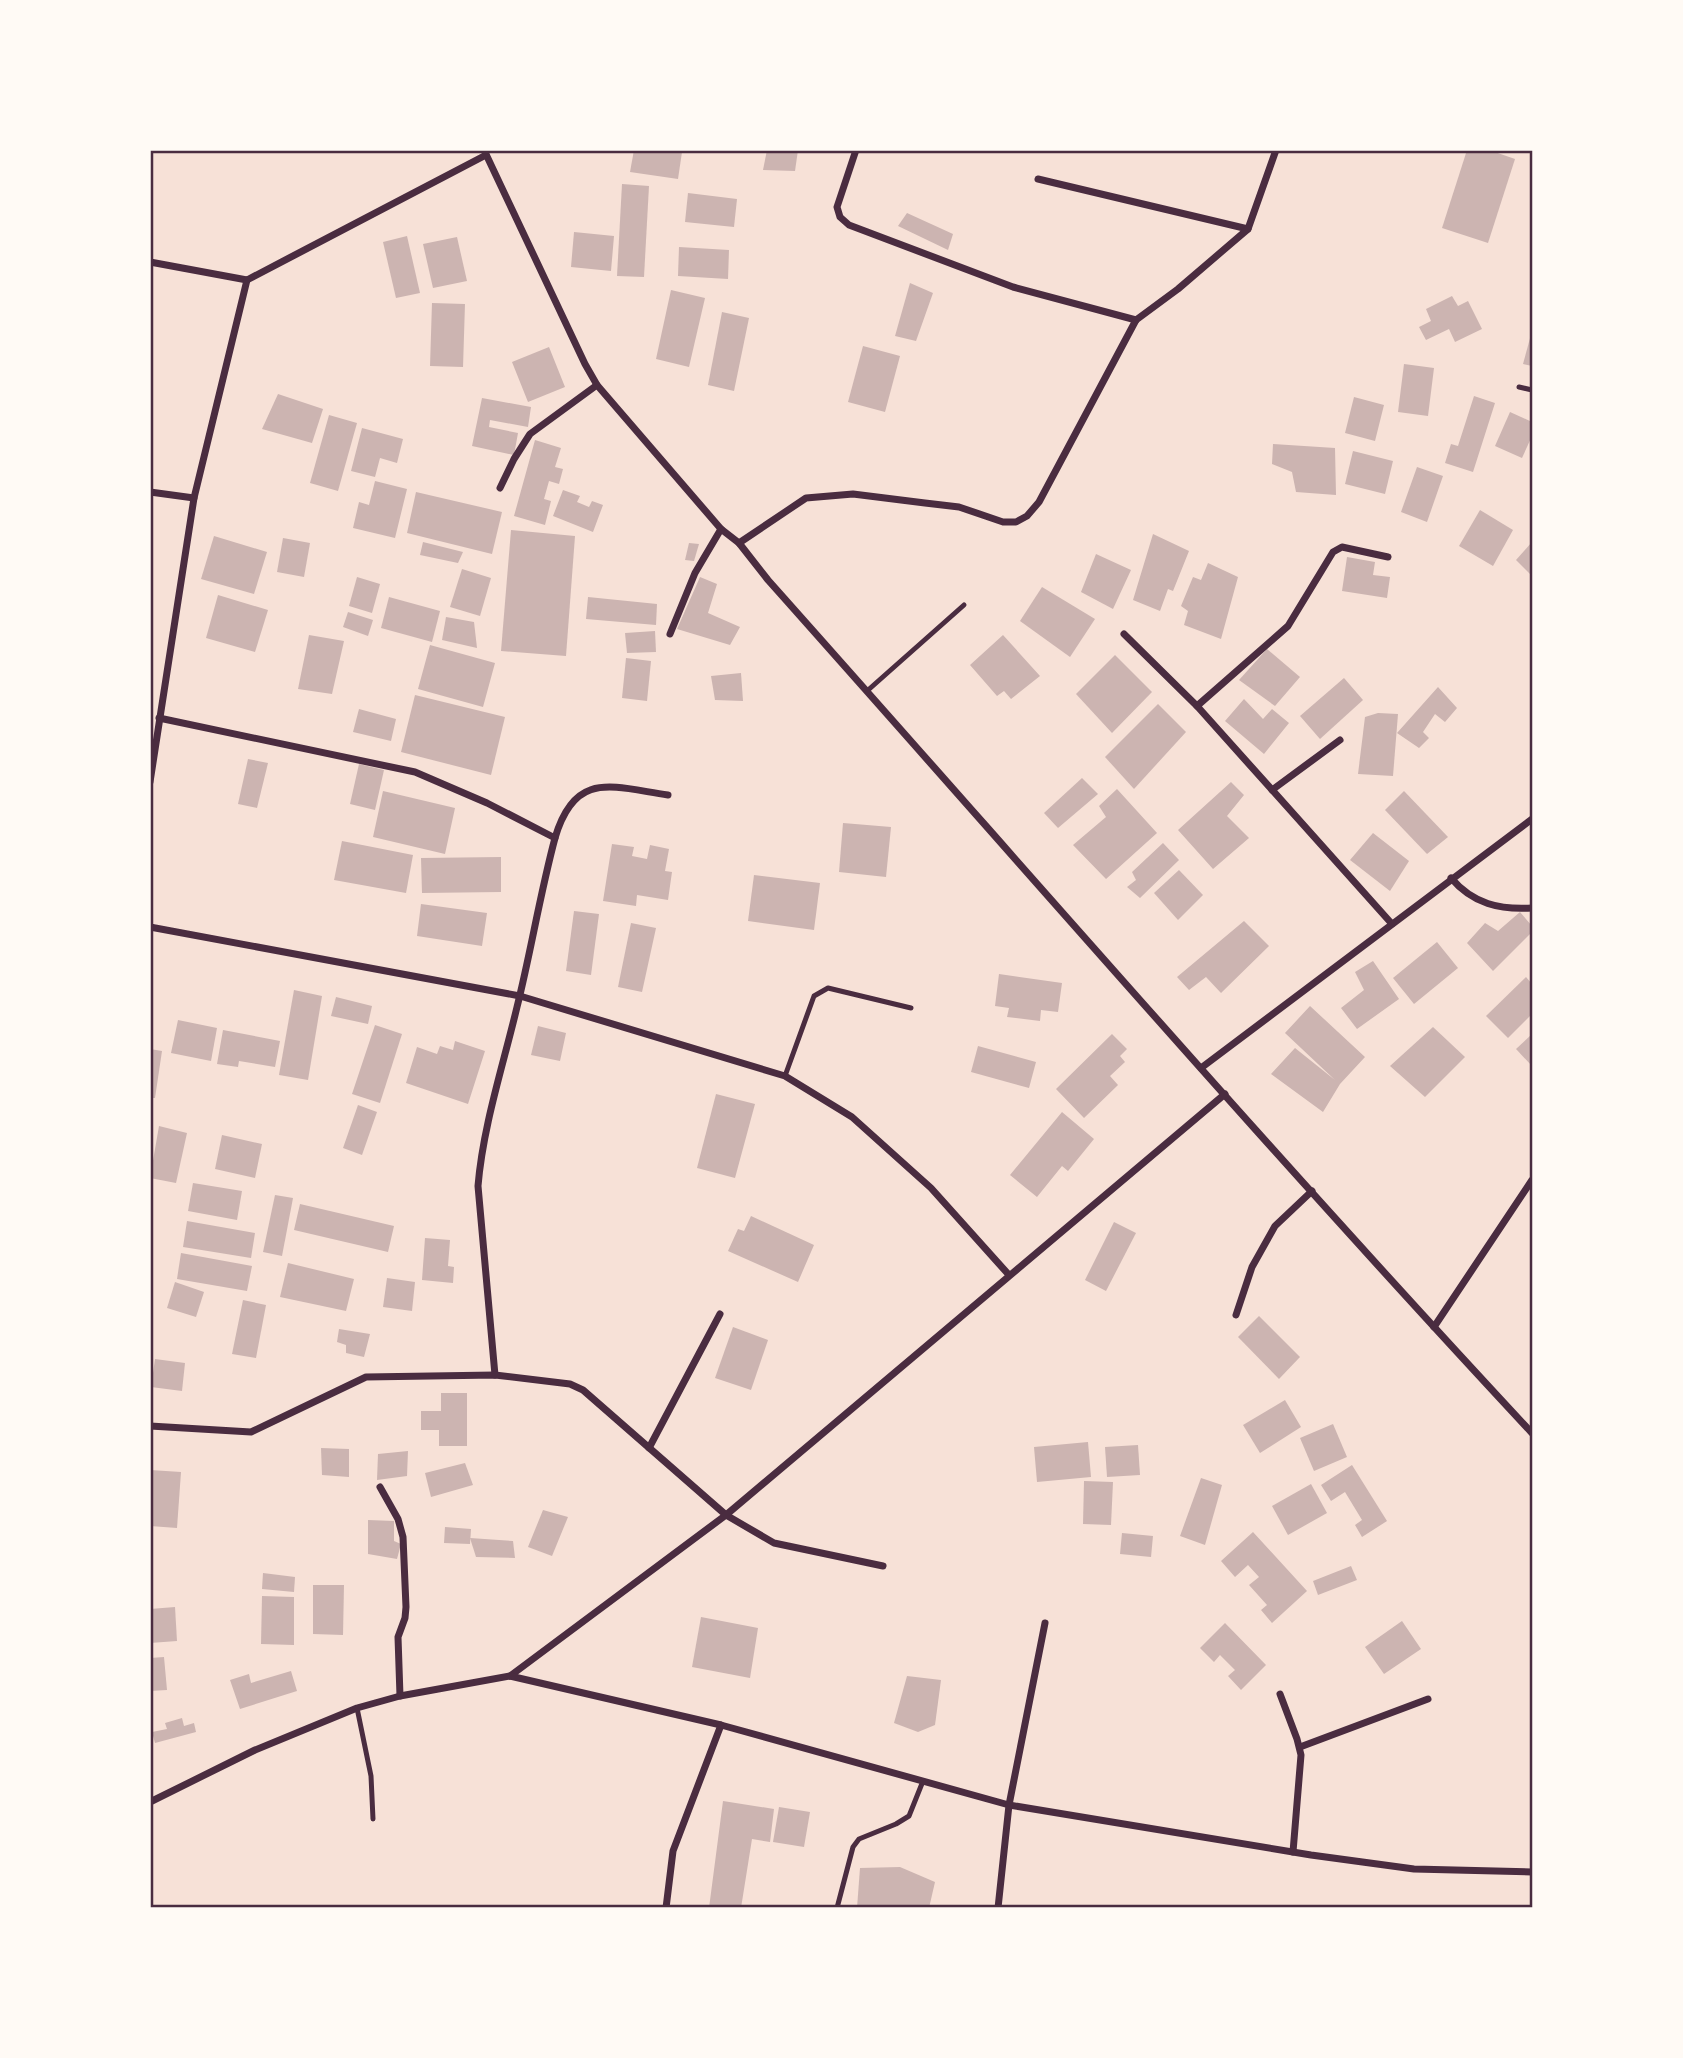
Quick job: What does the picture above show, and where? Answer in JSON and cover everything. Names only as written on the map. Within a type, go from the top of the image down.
[{"type":"street","points":[[856,150],[837,207],[840,216],[849,225],[1013,287],[1136,320]]},
{"type":"street","points":[[739,543],[806,498],[853,495],[958,507],[1003,522],[1016,522],[1027,516],[1039,502],[1136,320],[1178,289],[1248,229],[1276,150]]},
{"type":"street","points":[[150,262],[247,280],[485,153],[597,385],[1224,1094],[1532,1433]]},
{"type":"street","points":[[1038,179],[1248,229]]},
{"type":"street","points":[[150,782],[194,498],[247,280]]},
{"type":"street","points":[[500,488],[513,459],[530,434],[597,385]]},
{"type":"street","points":[[150,492],[194,498]]},
{"type":"street","points":[[670,634],[695,573],[721,528]]},
{"type":"street","points":[[1197,706],[1288,626],[1333,552],[1342,547],[1388,557]]},
{"type":"street","points":[[1124,634],[1197,706],[1392,924]]},
{"type":"street","points":[[159,718],[415,772],[487,803],[555,838]]},
{"type":"street","points":[[1272,790],[1340,740]]},
{"type":"street","points":[[495,1375],[478,1186],[481,1158],[520,996],[540,897],[561,817],[574,799],[601,786],[668,795]]},
{"type":"street","points":[[1202,1068],[1532,819]]},
{"type":"street","points":[[1451,878],[1462,890],[1496,907],[1532,908]]},
{"type":"street","points":[[150,927],[520,996],[785,1076],[852,1117],[931,1188],[1009,1275]]},
{"type":"street","points":[[510,1676],[726,1515],[1224,1094]]},
{"type":"street","points":[[1434,1327],[1532,1180]]},
{"type":"street","points":[[1236,1315],[1252,1267],[1275,1226],[1312,1191]]},
{"type":"street","points":[[649,1448],[720,1314]]},
{"type":"street","points":[[150,1426],[251,1432],[366,1377],[495,1375],[570,1384],[583,1390],[726,1515],[774,1543],[883,1566]]},
{"type":"street","points":[[380,1487],[398,1519],[403,1537],[406,1607],[398,1637],[400,1696]]},
{"type":"street","points":[[999,1908],[1009,1805],[1045,1623]]},
{"type":"street","points":[[150,1802],[255,1750],[357,1708],[400,1696],[510,1676],[721,1725],[1009,1805],[1414,1869],[1532,1872]]},
{"type":"street","points":[[1280,1694],[1300,1747],[1293,1852]]},
{"type":"street","points":[[1300,1747],[1428,1699]]},
{"type":"street","points":[[666,1908],[673,1851],[721,1725]]},
{"type":"lane","points":[[1519,387],[1532,390]]},
{"type":"lane","points":[[867,691],[964,605]]},
{"type":"lane","points":[[785,1076],[814,996],[822,991],[828,988],[911,1008]]},
{"type":"lane","points":[[357,1708],[371,1776],[373,1819]]},
{"type":"lane","points":[[837,1908],[853,1847],[859,1839],[909,1816],[923,1781]]},
{"type":"building","points":[[634,150],[682,152],[678,179],[630,172]]},
{"type":"building","points":[[767,150],[798,150],[795,171],[763,170]]},
{"type":"building","points":[[1467,150],[1489,150],[1515,159],[1488,243],[1442,228]]},
{"type":"building","points":[[622,184],[649,186],[644,277],[617,276]]},
{"type":"building","points":[[688,193],[737,199],[734,227],[685,222]]},
{"type":"building","points":[[907,213],[953,234],[948,250],[898,226]]},
{"type":"building","points":[[574,232],[614,236],[611,271],[571,267]]},
{"type":"building","points":[[407,236],[420,293],[396,298],[383,242]]},
{"type":"building","points":[[457,237],[467,281],[433,288],[423,244]]},
{"type":"building","points":[[679,247],[729,250],[728,279],[678,276]]},
{"type":"building","points":[[910,283],[933,293],[916,341],[895,336]]},
{"type":"building","points":[[671,290],[705,298],[689,367],[656,359]]},
{"type":"building","points":[[1452,296],[1458,306],[1468,301],[1482,329],[1455,342],[1449,329],[1426,340],[1419,327],[1431,321],[1426,309]]},
{"type":"building","points":[[432,303],[465,304],[463,367],[430,366]]},
{"type":"building","points":[[722,312],[749,318],[734,391],[708,385]]},
{"type":"building","points":[[1532,331],[1532,366],[1523,364]]},
{"type":"building","points":[[863,346],[900,356],[885,412],[848,402]]},
{"type":"building","points":[[549,347],[565,387],[528,402],[512,362]]},
{"type":"building","points":[[1404,364],[1434,368],[1428,416],[1398,412]]},
{"type":"building","points":[[278,394],[323,409],[312,443],[262,429]]},
{"type":"building","points":[[1474,396],[1495,403],[1473,472],[1445,463],[1451,444],[1458,446]]},
{"type":"building","points":[[1354,397],[1384,405],[1375,441],[1345,433]]},
{"type":"building","points":[[482,398],[531,407],[528,427],[490,420],[489,427],[518,433],[514,455],[472,446]]},
{"type":"building","points":[[1510,412],[1532,422],[1532,436],[1522,458],[1495,446]]},
{"type":"building","points":[[329,415],[357,423],[338,491],[310,483]]},
{"type":"building","points":[[362,428],[403,439],[397,463],[380,458],[375,477],[351,471]]},
{"type":"building","points":[[535,440],[561,448],[555,467],[563,469],[559,484],[549,481],[544,499],[551,501],[545,525],[514,516]]},
{"type":"building","points":[[1273,444],[1335,448],[1336,495],[1296,492],[1292,472],[1272,464]]},
{"type":"building","points":[[1353,451],[1393,461],[1385,494],[1345,484]]},
{"type":"building","points":[[1417,467],[1443,476],[1427,522],[1401,512]]},
{"type":"building","points":[[375,481],[407,489],[395,538],[353,528],[359,502],[369,505]]},
{"type":"building","points":[[563,490],[580,496],[577,502],[589,507],[592,501],[603,505],[593,532],[553,516]]},
{"type":"building","points":[[416,492],[502,512],[492,554],[407,533]]},
{"type":"building","points":[[1480,510],[1513,530],[1493,566],[1459,546]]},
{"type":"building","points":[[511,530],[575,536],[566,656],[501,651]]},
{"type":"building","points":[[1153,534],[1189,551],[1173,591],[1168,589],[1160,611],[1133,600]]},
{"type":"building","points":[[214,536],[267,552],[254,594],[201,579]]},
{"type":"building","points":[[283,538],[310,543],[304,577],[277,572]]},
{"type":"building","points":[[423,542],[463,552],[458,563],[420,555]]},
{"type":"building","points":[[1532,542],[1532,576],[1516,560]]},
{"type":"building","points":[[689,543],[699,544],[694,561],[685,560]]},
{"type":"building","points":[[1096,554],[1131,570],[1113,609],[1081,592]]},
{"type":"building","points":[[1347,557],[1375,562],[1373,575],[1390,577],[1387,598],[1342,591]]},
{"type":"building","points":[[1208,563],[1238,577],[1221,639],[1184,625],[1188,611],[1181,606],[1193,577],[1201,580]]},
{"type":"building","points":[[462,569],[491,578],[480,616],[450,607]]},
{"type":"building","points":[[357,577],[380,584],[372,613],[349,606]]},
{"type":"building","points":[[700,577],[717,584],[708,613],[740,627],[730,645],[677,629]]},
{"type":"building","points":[[1042,587],[1095,619],[1070,657],[1020,621]]},
{"type":"building","points":[[218,595],[268,610],[255,652],[206,638]]},
{"type":"building","points":[[389,597],[440,611],[432,642],[381,628]]},
{"type":"building","points":[[588,597],[657,604],[656,625],[586,619]]},
{"type":"building","points":[[348,612],[373,620],[368,636],[343,627]]},
{"type":"building","points":[[446,617],[474,622],[477,648],[442,640]]},
{"type":"building","points":[[655,631],[656,652],[627,653],[625,633]]},
{"type":"building","points":[[309,635],[344,641],[332,694],[298,689]]},
{"type":"building","points":[[1003,635],[1040,676],[1011,699],[1004,691],[997,696],[970,665]]},
{"type":"building","points":[[430,645],[495,663],[483,707],[418,689]]},
{"type":"building","points":[[1267,649],[1300,677],[1275,706],[1239,680]]},
{"type":"building","points":[[1115,655],[1152,692],[1112,733],[1076,694]]},
{"type":"building","points":[[626,658],[651,661],[647,701],[622,698]]},
{"type":"building","points":[[741,673],[743,701],[715,700],[711,676]]},
{"type":"building","points":[[1344,678],[1363,700],[1320,739],[1300,716]]},
{"type":"building","points":[[1438,687],[1457,708],[1445,722],[1435,714],[1423,732],[1429,738],[1419,748],[1397,733]]},
{"type":"building","points":[[415,695],[505,717],[491,775],[401,752]]},
{"type":"building","points":[[1244,699],[1263,719],[1272,709],[1289,723],[1264,754],[1225,721]]},
{"type":"building","points":[[1158,704],[1186,732],[1134,789],[1105,757]]},
{"type":"building","points":[[359,709],[396,719],[391,741],[353,732]]},
{"type":"building","points":[[1378,713],[1398,714],[1393,776],[1358,774],[1365,717]]},
{"type":"building","points":[[248,759],[268,763],[257,808],[238,804]]},
{"type":"building","points":[[359,764],[384,770],[375,810],[350,804]]},
{"type":"building","points":[[1082,778],[1098,794],[1058,828],[1044,813]]},
{"type":"building","points":[[1231,782],[1244,795],[1227,816],[1249,838],[1213,869],[1178,830]]},
{"type":"building","points":[[1117,789],[1157,833],[1106,879],[1073,845],[1106,817],[1099,806]]},
{"type":"building","points":[[383,791],[455,808],[445,854],[373,837]]},
{"type":"building","points":[[1404,791],[1448,837],[1427,854],[1385,810]]},
{"type":"building","points":[[843,823],[891,827],[886,877],[839,872]]},
{"type":"building","points":[[1373,833],[1409,861],[1390,891],[1350,860]]},
{"type":"building","points":[[342,841],[413,855],[406,893],[334,880]]},
{"type":"building","points":[[1163,843],[1179,860],[1140,898],[1127,887],[1136,880],[1132,872]]},
{"type":"building","points":[[612,844],[634,847],[632,856],[647,859],[650,845],[669,849],[665,871],[672,872],[668,900],[637,895],[636,906],[603,901]]},
{"type":"building","points":[[501,857],[501,892],[422,893],[421,858]]},
{"type":"building","points":[[1179,870],[1203,895],[1178,920],[1154,893]]},
{"type":"building","points":[[754,875],[820,883],[814,930],[748,921]]},
{"type":"building","points":[[421,904],[487,913],[482,946],[417,936]]},
{"type":"building","points":[[574,911],[599,914],[591,975],[566,971]]},
{"type":"building","points":[[1520,912],[1532,926],[1532,932],[1493,971],[1467,943],[1485,923],[1498,931]]},
{"type":"building","points":[[1244,921],[1269,946],[1221,993],[1206,977],[1189,990],[1177,977]]},
{"type":"building","points":[[631,923],[656,928],[642,992],[618,987]]},
{"type":"building","points":[[1437,942],[1458,968],[1414,1004],[1393,978]]},
{"type":"building","points":[[1373,961],[1399,999],[1357,1029],[1341,1008],[1364,990],[1355,972]]},
{"type":"building","points":[[999,974],[1062,983],[1058,1012],[1041,1010],[1040,1021],[1007,1017],[1009,1008],[995,1006]]},
{"type":"building","points":[[1526,977],[1532,984],[1532,1014],[1508,1038],[1486,1016]]},
{"type":"building","points":[[294,990],[322,996],[308,1080],[279,1075]]},
{"type":"building","points":[[336,997],[372,1006],[368,1024],[331,1016]]},
{"type":"building","points":[[1310,1006],[1365,1057],[1340,1084],[1323,1112],[1271,1074],[1295,1048],[1335,1080],[1285,1033]]},
{"type":"building","points":[[178,1020],[217,1028],[211,1061],[171,1053]]},
{"type":"building","points":[[375,1025],[402,1034],[380,1103],[352,1094]]},
{"type":"building","points":[[538,1026],[566,1033],[560,1061],[531,1055]]},
{"type":"building","points":[[1433,1027],[1465,1057],[1425,1097],[1390,1066]]},
{"type":"building","points":[[223,1030],[280,1041],[275,1067],[239,1061],[238,1067],[217,1064]]},
{"type":"building","points":[[1112,1034],[1127,1049],[1120,1056],[1125,1062],[1110,1076],[1118,1085],[1084,1118],[1056,1089]]},
{"type":"building","points":[[1532,1034],[1532,1066],[1516,1049]]},
{"type":"building","points":[[455,1041],[485,1051],[468,1104],[406,1083],[417,1047],[437,1054],[440,1046],[453,1050]]},
{"type":"building","points":[[978,1046],[1036,1062],[1029,1088],[971,1072]]},
{"type":"building","points":[[150,1049],[162,1051],[155,1098],[150,1098]]},
{"type":"building","points":[[716,1094],[755,1104],[735,1178],[697,1168]]},
{"type":"building","points":[[358,1105],[377,1112],[362,1155],[343,1148]]},
{"type":"building","points":[[1062,1112],[1094,1139],[1068,1171],[1062,1166],[1037,1197],[1010,1175]]},
{"type":"building","points":[[159,1126],[187,1133],[176,1183],[150,1178]]},
{"type":"building","points":[[222,1135],[262,1144],[255,1178],[215,1169]]},
{"type":"building","points":[[193,1183],[242,1191],[237,1220],[188,1211]]},
{"type":"building","points":[[275,1195],[293,1198],[282,1256],[263,1252]]},
{"type":"building","points":[[300,1204],[394,1226],[388,1252],[294,1230]]},
{"type":"building","points":[[751,1216],[814,1245],[798,1282],[728,1251],[738,1229],[744,1231]]},
{"type":"building","points":[[187,1221],[255,1233],[251,1258],[183,1247]]},
{"type":"building","points":[[1114,1222],[1136,1233],[1106,1291],[1085,1280]]},
{"type":"building","points":[[425,1238],[450,1240],[448,1266],[454,1267],[453,1283],[422,1280]]},
{"type":"building","points":[[181,1253],[252,1266],[247,1291],[177,1279]]},
{"type":"building","points":[[288,1263],[354,1279],[346,1311],[280,1297]]},
{"type":"building","points":[[387,1278],[415,1282],[412,1311],[383,1307]]},
{"type":"building","points":[[175,1282],[204,1292],[196,1317],[167,1308]]},
{"type":"building","points":[[243,1300],[266,1305],[256,1358],[232,1354]]},
{"type":"building","points":[[1259,1316],[1300,1357],[1279,1379],[1238,1337]]},
{"type":"building","points":[[733,1327],[768,1340],[751,1390],[715,1378]]},
{"type":"building","points":[[339,1329],[370,1334],[364,1357],[346,1353],[346,1345],[337,1342]]},
{"type":"building","points":[[155,1359],[185,1363],[182,1391],[151,1387]]},
{"type":"building","points":[[441,1393],[467,1393],[467,1446],[439,1446],[439,1430],[421,1430],[421,1411],[441,1411]]},
{"type":"building","points":[[1285,1400],[1301,1427],[1260,1453],[1243,1425]]},
{"type":"building","points":[[1333,1424],[1347,1457],[1314,1471],[1300,1438]]},
{"type":"building","points":[[1088,1442],[1091,1477],[1037,1482],[1034,1447]]},
{"type":"building","points":[[1138,1445],[1140,1475],[1107,1477],[1105,1447]]},
{"type":"building","points":[[321,1448],[349,1449],[349,1477],[322,1475]]},
{"type":"building","points":[[408,1451],[407,1476],[377,1480],[378,1454]]},
{"type":"building","points":[[465,1463],[473,1485],[431,1497],[425,1473]]},
{"type":"building","points":[[1352,1465],[1387,1521],[1362,1537],[1355,1525],[1362,1520],[1345,1492],[1331,1501],[1321,1485]]},
{"type":"building","points":[[150,1470],[181,1472],[177,1528],[150,1526]]},
{"type":"building","points":[[1201,1478],[1222,1485],[1205,1545],[1180,1536]]},
{"type":"building","points":[[1084,1481],[1113,1482],[1111,1525],[1083,1524]]},
{"type":"building","points":[[1311,1484],[1327,1513],[1288,1535],[1272,1506]]},
{"type":"building","points":[[543,1510],[568,1517],[552,1556],[528,1547]]},
{"type":"building","points":[[368,1520],[394,1521],[394,1541],[401,1544],[397,1559],[368,1554]]},
{"type":"building","points":[[445,1527],[471,1529],[470,1544],[444,1543]]},
{"type":"building","points":[[1253,1532],[1307,1591],[1272,1623],[1261,1610],[1267,1605],[1249,1585],[1259,1577],[1248,1565],[1235,1577],[1221,1561]]},
{"type":"building","points":[[1122,1533],[1153,1536],[1151,1557],[1120,1554]]},
{"type":"building","points":[[470,1538],[513,1541],[515,1558],[476,1557]]},
{"type":"building","points":[[1351,1566],[1357,1580],[1318,1595],[1313,1581]]},
{"type":"building","points":[[263,1573],[295,1577],[294,1592],[262,1589]]},
{"type":"building","points":[[313,1585],[344,1585],[343,1635],[313,1634]]},
{"type":"building","points":[[262,1596],[294,1597],[294,1645],[261,1644]]},
{"type":"building","points":[[175,1607],[177,1641],[150,1643],[150,1609]]},
{"type":"building","points":[[701,1617],[758,1628],[750,1678],[692,1667]]},
{"type":"building","points":[[1402,1621],[1421,1649],[1384,1674],[1365,1647]]},
{"type":"building","points":[[1225,1623],[1266,1665],[1241,1690],[1228,1676],[1235,1670],[1220,1655],[1214,1662],[1200,1648]]},
{"type":"building","points":[[164,1657],[167,1690],[150,1691],[150,1658]]},
{"type":"building","points":[[291,1671],[297,1691],[240,1709],[230,1680],[249,1674],[251,1683]]},
{"type":"building","points":[[907,1676],[941,1680],[935,1725],[918,1732],[894,1723]]},
{"type":"building","points":[[182,1718],[184,1726],[194,1723],[196,1732],[155,1743],[152,1732],[167,1729],[165,1723]]},
{"type":"building","points":[[723,1801],[774,1809],[770,1842],[752,1839],[741,1908],[709,1908]]},
{"type":"building","points":[[779,1807],[810,1812],[804,1847],[773,1842]]},
{"type":"building","points":[[900,1867],[935,1882],[929,1908],[857,1908],[860,1868]]}]
